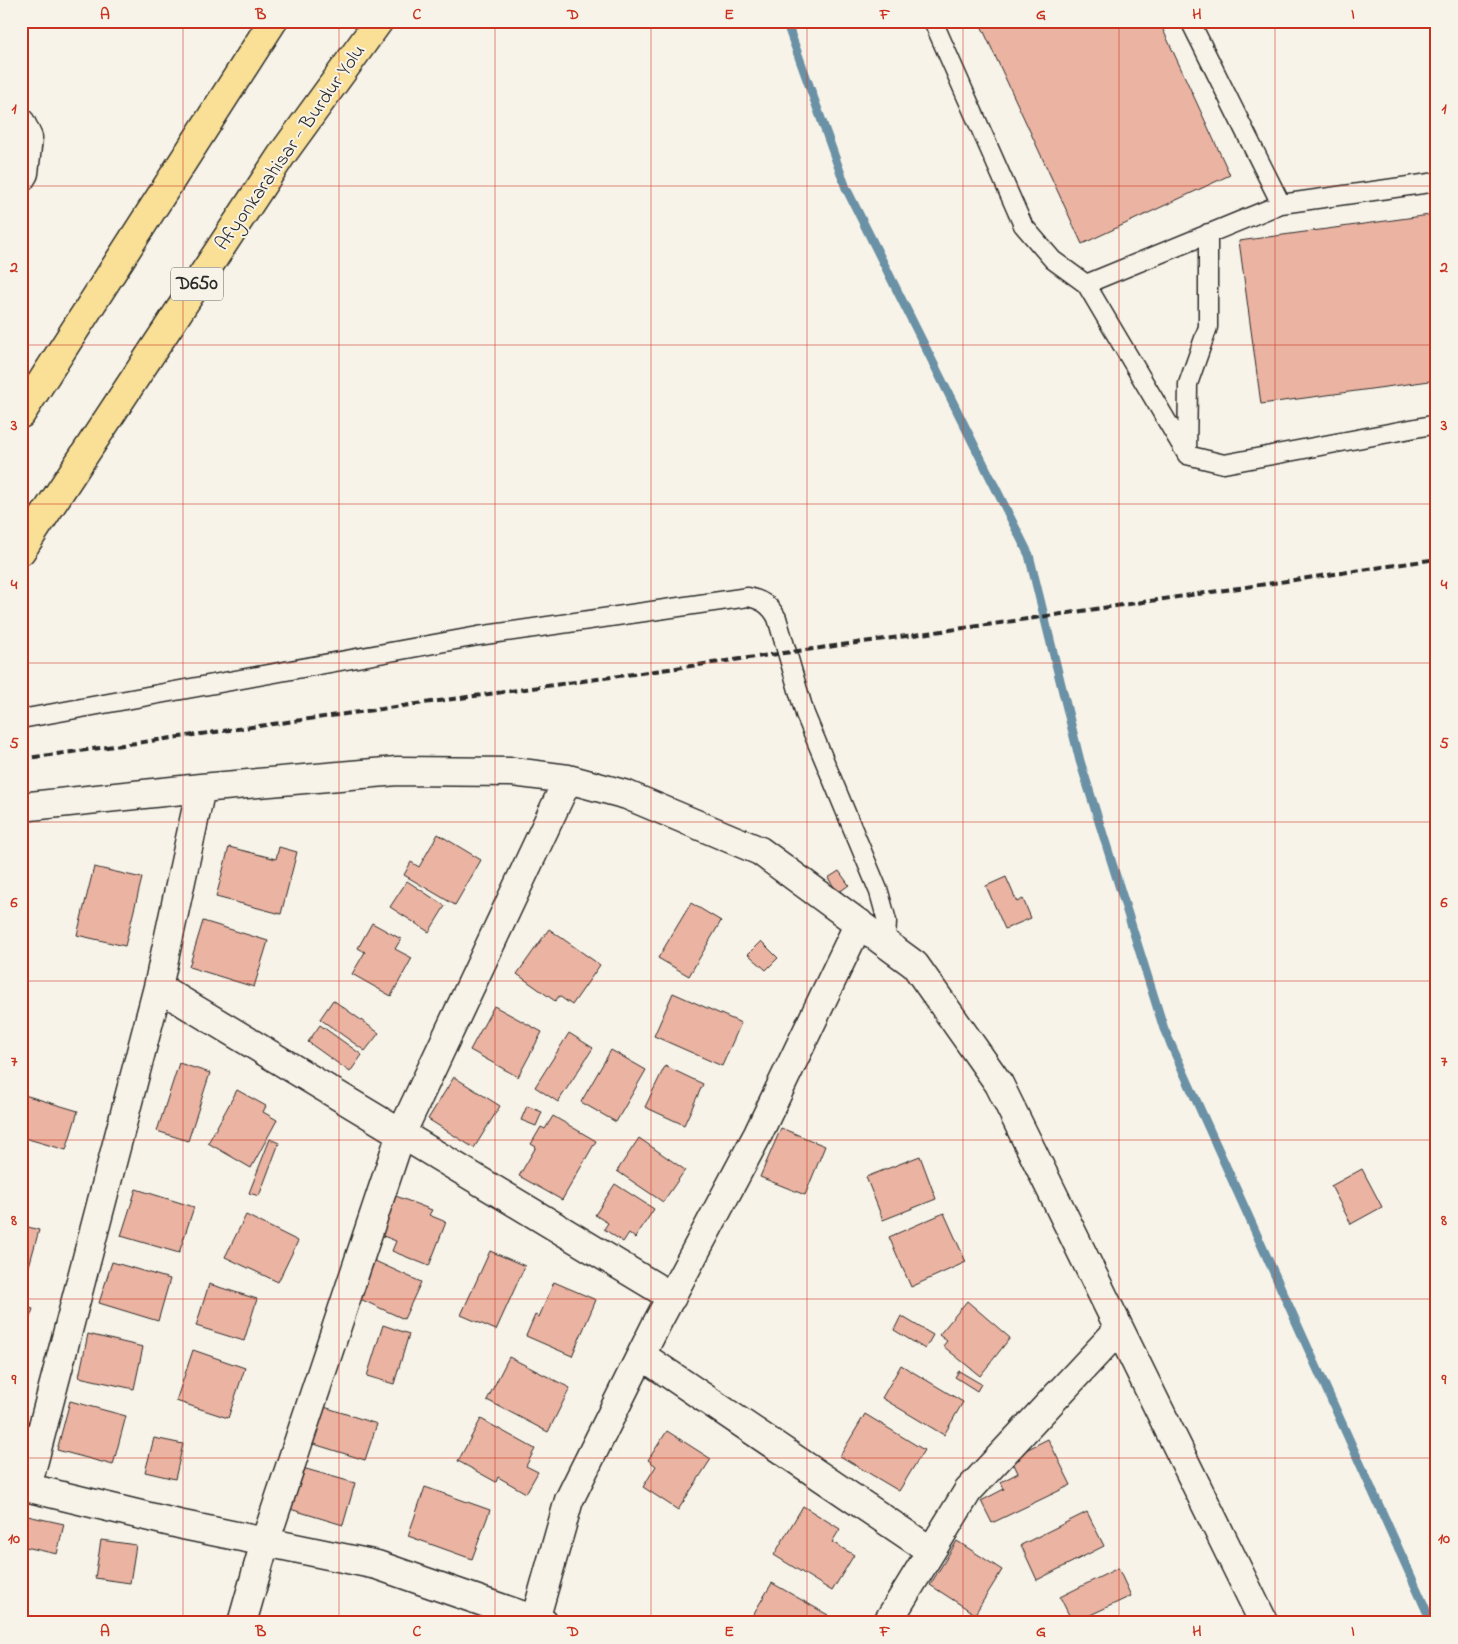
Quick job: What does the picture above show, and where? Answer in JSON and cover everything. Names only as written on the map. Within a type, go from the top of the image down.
[{"type":"highway","points":[[21,414],[273,21]]},
{"type":"highway","name":"Afyonkarahisar - Burdur Yolu","points":[[21,551],[281,156],[379,21]]},
{"type":"street","points":[[21,123],[28,138],[24,173],[21,178]]},
{"type":"street","points":[[21,807],[201,788],[397,771],[513,772],[568,779],[627,795],[760,850],[915,966],[999,1084],[1264,1623]]},
{"type":"street","points":[[242,1623],[265,1542],[401,1134],[568,779]]},
{"type":"street","points":[[201,788],[158,987],[24,1487],[265,1542],[377,1565],[540,1621],[569,1500],[641,1355],[758,1134],[858,923]]},
{"type":"street","points":[[158,987],[672,1297]]},
{"type":"street","points":[[887,1623],[968,1491],[1119,1329]]},
{"type":"street","points":[[641,1355],[930,1552]]},
{"type":"lane","points":[[933,21],[1023,225],[1052,260],[1086,284],[1187,455],[1224,464],[1437,424]]},
{"type":"lane","points":[[1190,21],[1280,204]]},
{"type":"lane","points":[[1086,284],[1280,204],[1437,182]]},
{"type":"lane","points":[[1187,455],[1188,384],[1208,328],[1208,233]]},
{"type":"lane","points":[[21,719],[478,636],[748,597],[768,605],[778,618],[805,714],[879,892],[887,920],[886,943]]},
{"type":"building","points":[[979,21],[1159,21],[1230,175],[1082,244]]},
{"type":"building","points":[[1437,214],[1437,380],[1261,404],[1239,241]]},
{"type":"building","points":[[438,834],[481,860],[455,905],[404,875],[411,862],[419,867]]},
{"type":"building","points":[[229,847],[276,859],[279,847],[297,852],[281,914],[216,897]]},
{"type":"building","points":[[94,867],[142,878],[125,946],[77,935]]},
{"type":"building","points":[[839,871],[849,885],[838,893],[828,878]]},
{"type":"building","points":[[1006,877],[1017,902],[1023,899],[1031,918],[1005,929],[986,886]]},
{"type":"building","points":[[407,881],[445,906],[429,932],[390,907]]},
{"type":"building","points":[[691,903],[721,921],[689,976],[658,958]]},
{"type":"building","points":[[203,921],[268,941],[254,987],[189,967]]},
{"type":"building","points":[[372,923],[401,939],[395,949],[412,958],[391,996],[352,974],[365,952],[358,948]]},
{"type":"building","points":[[549,929],[600,965],[572,1005],[559,996],[555,1001],[517,974]]},
{"type":"building","points":[[761,941],[778,958],[766,970],[748,954]]},
{"type":"building","points":[[673,993],[741,1023],[722,1066],[654,1036]]},
{"type":"building","points":[[333,1000],[379,1033],[365,1051],[320,1019]]},
{"type":"building","points":[[494,1006],[542,1032],[518,1077],[470,1050]]},
{"type":"building","points":[[320,1025],[362,1055],[350,1072],[308,1042]]},
{"type":"building","points":[[569,1033],[593,1048],[558,1102],[535,1087]]},
{"type":"building","points":[[611,1050],[646,1070],[616,1122],[581,1102]]},
{"type":"building","points":[[179,1063],[210,1073],[188,1141],[157,1131]]},
{"type":"building","points":[[665,1066],[703,1084],[684,1125],[645,1107]]},
{"type":"building","points":[[454,1077],[500,1106],[474,1148],[428,1119]]},
{"type":"building","points":[[237,1090],[266,1106],[263,1112],[277,1120],[251,1168],[208,1143]]},
{"type":"building","points":[[21,1094],[78,1111],[66,1150],[21,1137]]},
{"type":"building","points":[[527,1106],[542,1112],[536,1126],[521,1120]]},
{"type":"building","points":[[553,1116],[596,1141],[562,1200],[519,1176],[536,1147],[531,1144],[541,1127],[545,1129]]},
{"type":"building","points":[[781,1128],[825,1146],[805,1195],[760,1177]]},
{"type":"building","points":[[639,1138],[685,1170],[663,1202],[617,1171]]},
{"type":"building","points":[[270,1139],[279,1143],[259,1196],[249,1193]]},
{"type":"building","points":[[920,1156],[936,1199],[883,1220],[866,1177]]},
{"type":"building","points":[[1362,1169],[1382,1207],[1351,1224],[1331,1186]]},
{"type":"building","points":[[615,1184],[654,1209],[635,1238],[629,1233],[623,1242],[604,1229],[608,1223],[595,1215]]},
{"type":"building","points":[[136,1189],[194,1207],[179,1253],[121,1236]]},
{"type":"building","points":[[388,1193],[432,1210],[429,1215],[446,1222],[429,1266],[392,1251],[396,1241],[373,1232]]},
{"type":"building","points":[[944,1213],[966,1262],[911,1287],[889,1237]]},
{"type":"building","points":[[246,1215],[298,1241],[278,1282],[225,1257]]},
{"type":"building","points":[[21,1225],[39,1230],[26,1277],[21,1275]]},
{"type":"building","points":[[490,1251],[525,1266],[496,1330],[461,1315]]},
{"type":"building","points":[[375,1261],[421,1282],[404,1319],[358,1298]]},
{"type":"building","points":[[112,1262],[170,1279],[158,1321],[99,1303]]},
{"type":"building","points":[[554,1282],[596,1300],[572,1356],[526,1336],[535,1315],[539,1317]]},
{"type":"building","points":[[209,1284],[257,1299],[244,1341],[196,1326]]},
{"type":"building","points":[[967,1301],[1010,1338],[980,1376],[943,1346],[947,1341],[939,1335]]},
{"type":"building","points":[[21,1305],[33,1309],[21,1342]]},
{"type":"building","points":[[901,1316],[933,1335],[925,1349],[894,1330]]},
{"type":"building","points":[[383,1325],[409,1334],[394,1384],[367,1376]]},
{"type":"building","points":[[88,1334],[143,1347],[134,1389],[79,1377]]},
{"type":"building","points":[[193,1350],[245,1368],[228,1418],[176,1401]]},
{"type":"building","points":[[509,1357],[570,1388],[548,1432],[487,1400]]},
{"type":"building","points":[[901,1365],[963,1402],[944,1435],[882,1398]]},
{"type":"building","points":[[959,1371],[981,1384],[977,1391],[955,1377]]},
{"type":"building","points":[[70,1401],[126,1416],[113,1465],[57,1450]]},
{"type":"building","points":[[315,1404],[377,1424],[365,1460],[304,1441]]},
{"type":"building","points":[[865,1414],[924,1450],[899,1491],[840,1456]]},
{"type":"building","points":[[481,1419],[535,1449],[526,1466],[538,1472],[526,1493],[498,1477],[496,1482],[458,1461]]},
{"type":"building","points":[[667,1431],[711,1459],[678,1510],[643,1487],[656,1466],[648,1460]]},
{"type":"building","points":[[154,1438],[183,1444],[175,1479],[145,1472]]},
{"type":"building","points":[[1048,1439],[1071,1485],[992,1523],[981,1501],[1004,1489],[1001,1482],[1018,1473],[1013,1462],[1020,1459],[1018,1454]]},
{"type":"building","points":[[292,1465],[355,1483],[343,1525],[280,1506]]},
{"type":"building","points":[[425,1487],[490,1510],[472,1559],[408,1536]]},
{"type":"building","points":[[803,1506],[840,1529],[832,1542],[854,1555],[832,1591],[774,1555]]},
{"type":"building","points":[[1087,1512],[1104,1546],[1037,1580],[1021,1545]]},
{"type":"building","points":[[23,1515],[64,1524],[57,1554],[21,1546]]},
{"type":"building","points":[[101,1540],[136,1545],[130,1583],[95,1578]]},
{"type":"building","points":[[957,1541],[1002,1570],[975,1614],[930,1585]]},
{"type":"building","points":[[1118,1568],[1131,1596],[1073,1623],[1060,1597]]},
{"type":"building","points":[[772,1583],[828,1615],[824,1623],[760,1623],[751,1618]]},
{"type":"building","points":[[909,1616],[920,1623],[905,1623]]},
{"type":"waterway","points":[[786,21],[846,188],[1029,555],[1080,761],[1164,1029],[1432,1623]]},
{"type":"railway","points":[[21,759],[993,624],[1437,559]]}]
